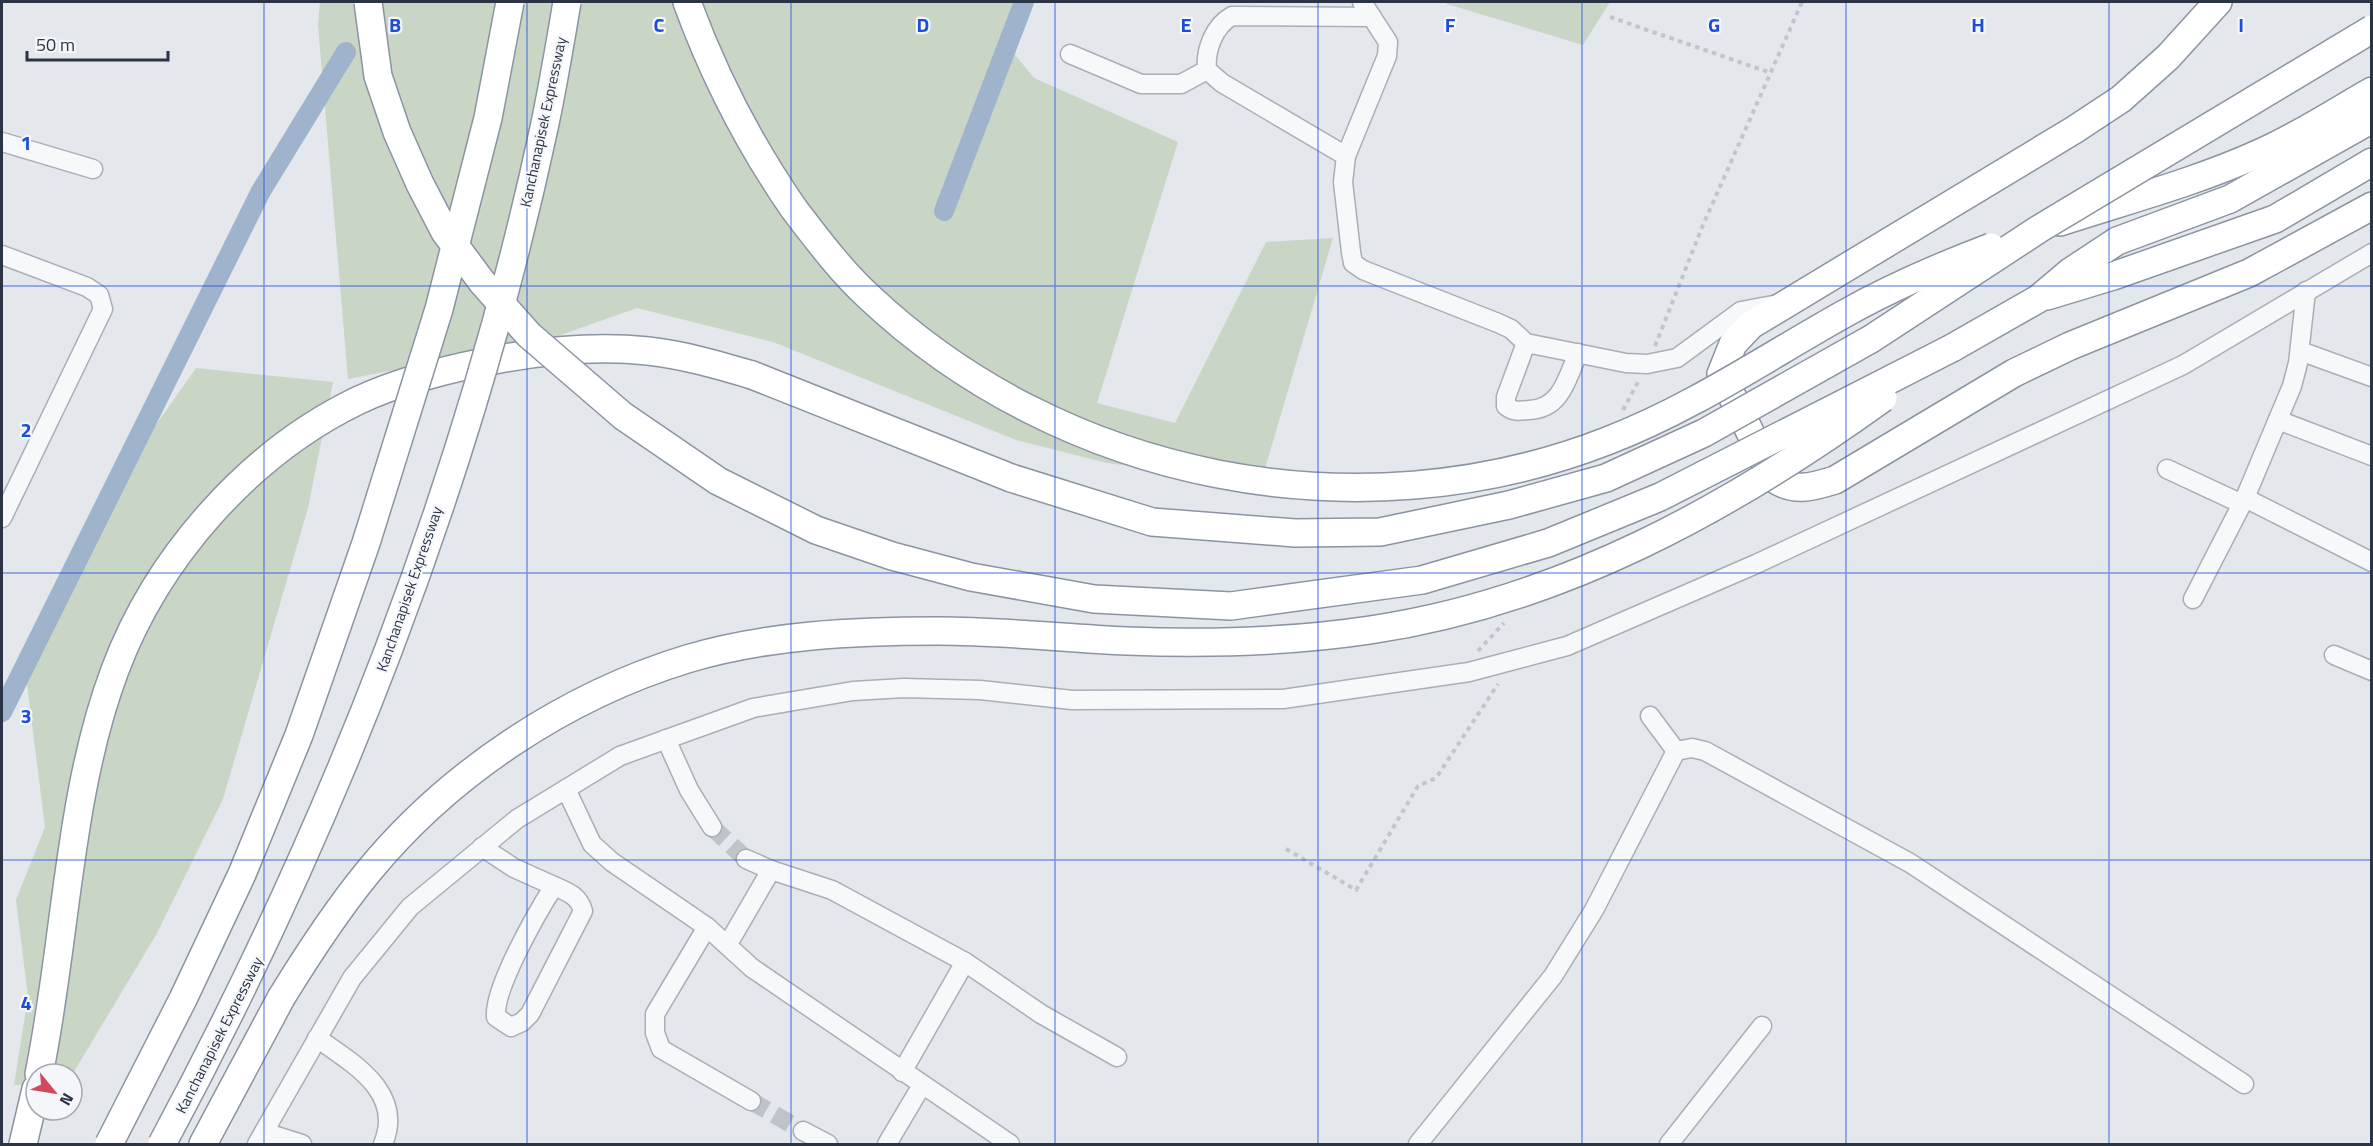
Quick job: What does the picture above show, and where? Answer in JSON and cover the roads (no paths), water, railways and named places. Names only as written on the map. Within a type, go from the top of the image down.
[{"type":"highway","points":[[368,2],[378,76],[397,132],[420,184],[446,232],[482,282],[529,335],[623,416],[718,481],[816,530],[892,556],[971,577],[1094,599],[1231,606],[1422,580],[1548,543],[1660,497],[1952,348],[2038,299],[2070,272],[2116,241],[2230,199],[2372,119]]},
{"type":"highway","points":[[109,1144],[183,999],[242,874],[299,735],[366,543],[439,309],[488,117],[510,2]]},
{"type":"highway","name":"Kanchanapisek Expressway","points":[[162,1144],[278,917],[348,756],[420,563],[496,326],[545,127],[567,2]]},
{"type":"highway","points":[[687,2],[706,56],[763,165],[828,253],[866,295],[909,332],[1005,395],[1064,425],[1132,452],[1183,468],[1246,481],[1302,487],[1361,489],[1474,479],[1538,465],[1608,441],[1679,408],[1889,290],[1940,267],[2039,229],[2198,177],[2260,153],[2299,134],[2372,91]]},
{"type":"highway","points":[[2218,2],[2168,57],[2121,99],[2074,130],[1791,301],[1745,332],[1733,344],[1722,374],[1773,477],[1786,486],[1811,487],[1835,480],[1984,390],[2070,346],[2249,273],[2372,206]]},
{"type":"highway","points":[[41,1062],[90,756],[111,683],[132,627],[161,579],[196,531],[231,494],[274,455],[313,426],[358,400],[458,367],[541,352],[596,349],[646,351],[701,360],[752,375],[1011,478],[1152,522],[1295,533],[1380,532],[1509,505],[1606,478],[1704,433],[1871,339],[2039,229],[2372,29]]},
{"type":"highway","points":[[2038,299],[2113,276],[2275,219],[2372,162]]},
{"type":"highway","points":[[203,1144],[281,998],[335,915],[371,868],[411,825],[490,759],[535,728],[622,684],[688,659],[751,644],[813,636],[940,631],[1218,643],[1372,630],[1448,615],[1527,592],[1602,563],[1676,530],[1816,447],[1952,348]]},
{"type":"highway","points":[[23,1144],[28,1122]]},
{"type":"street","points":[[1346,156],[1222,83],[1208,70],[1206,59],[1222,22],[1232,16],[1367,9],[1388,42],[1387,56],[1346,156],[1343,182],[1353,263],[1363,270],[1511,329],[1526,343],[1647,364],[1677,358],[1741,311],[1791,301]]},
{"type":"street","points":[[1070,54],[1141,84],[1181,84],[1208,70]]},
{"type":"street","points":[[2,142],[93,168]]},
{"type":"street","points":[[302,1144],[261,1138],[352,978],[410,907],[517,819],[620,756],[753,708],[853,691],[904,688],[980,690],[1072,700],[1283,699],[1469,672],[1567,646],[1756,564],[2182,365],[2372,254]]},
{"type":"street","points":[[2,255],[87,287],[99,295],[103,309],[2,518]]},
{"type":"street","points":[[2193,599],[2243,501],[2292,386],[2300,351],[2306,291]]},
{"type":"street","points":[[1526,343],[1506,397],[1506,405],[1516,411],[1540,410],[1554,403],[1578,353]]},
{"type":"street","points":[[2300,351],[2372,377]]},
{"type":"street","points":[[2278,420],[2372,456]]},
{"type":"street","points":[[2167,469],[2243,501],[2372,562]]},
{"type":"street","points":[[2334,655],[2372,671]]},
{"type":"street","points":[[1650,716],[1676,751]]},
{"type":"street","points":[[666,739],[693,798],[712,827]]},
{"type":"street","points":[[1676,751],[1692,748],[1705,751],[1910,863],[2244,1084]]},
{"type":"street","points":[[1424,1142],[1553,976],[1594,910],[1676,751]]},
{"type":"street","points":[[566,789],[592,844],[612,862],[707,927],[752,968],[1010,1144]]},
{"type":"street","points":[[482,847],[514,868],[554,886],[574,895],[582,904],[584,912],[530,1014],[522,1022],[510,1027],[496,1017],[499,999],[530,926],[554,886]]},
{"type":"street","points":[[746,859],[771,870],[832,890],[965,962],[1041,1014],[1118,1057]]},
{"type":"street","points":[[728,944],[771,870]]},
{"type":"street","points":[[707,927],[655,1014],[655,1033],[661,1049],[751,1101]]},
{"type":"street","points":[[902,1072],[965,962]]},
{"type":"street","points":[[1669,1144],[1762,1026]]},
{"type":"street","points":[[318,1038],[366,1073],[380,1090],[387,1115],[383,1144]]},
{"type":"street","points":[[887,1144],[922,1085]]},
{"type":"street","points":[[803,1131],[828,1144]]},
{"type":"waterway","points":[[944,211],[1024,2]]},
{"type":"waterway","points":[[2,712],[261,191],[346,52]]},
{"type":"tunnel","points":[[712,827],[746,859]]},
{"type":"tunnel","points":[[751,1101],[803,1131]]}]
